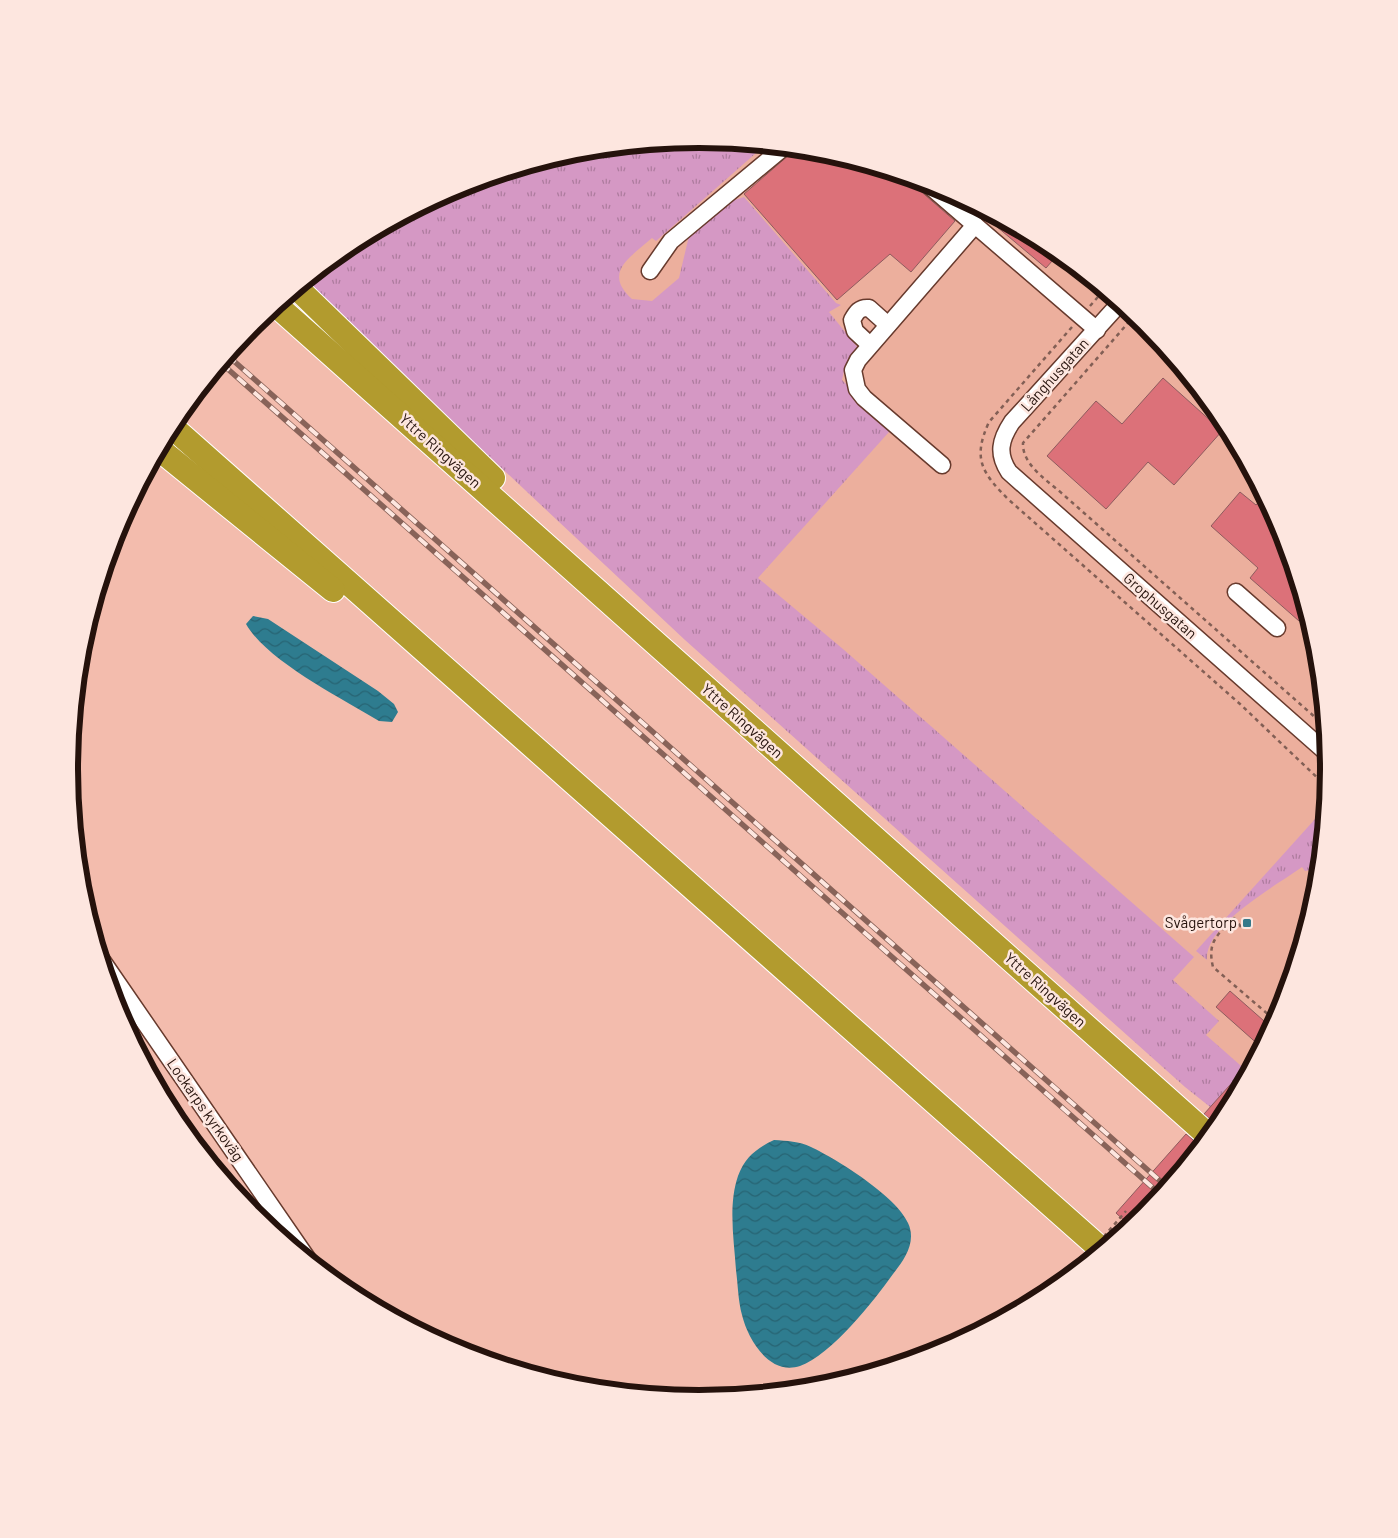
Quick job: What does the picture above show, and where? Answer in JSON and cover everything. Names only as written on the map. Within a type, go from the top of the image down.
[{"type":"highway","points":[[301,292],[759,735]]},
{"type":"highway","name":"Yttre Ringvägen","points":[[282,309],[1204,1131]]},
{"type":"highway","points":[[177,432],[1097,1246]]},
{"type":"highway","points":[[164,453],[547,758]]},
{"type":"street","points":[[650,271],[671,241],[777,153]]},
{"type":"street","points":[[944,198],[1097,330]]},
{"type":"street","points":[[942,465],[857,389],[852,370],[870,345],[975,225]]},
{"type":"street","points":[[870,345],[856,331],[852,320],[855,313],[862,308],[868,308],[888,325]]},
{"type":"street","name":"Långhusgatan","points":[[1000,452],[1002,440],[1012,422],[1116,308]]},
{"type":"street","name":"Grophusgatan","points":[[1000,452],[1009,472],[1319,746]]},
{"type":"street","points":[[1236,592],[1276,628]]},
{"type":"street","name":"Lockarps kyrkoväg","points":[[113,976],[297,1243]]},
{"type":"path","points":[[1130,322],[1040,422],[1023,443],[1022,453],[1028,462],[1066,497],[1318,720]]},
{"type":"path","points":[[1241,927],[1234,918],[1216,937],[1210,949],[1213,967],[1269,1015]]},
{"type":"path","points":[[1091,1251],[1126,1211]]},
{"type":"shaded area","name":"Svågertorp","points":[[699,148],[740,149],[820,159],[899,180],[974,212],[1010,231],[1044,252],[1109,302],[1166,359],[1216,424],[1237,458],[1273,531],[1288,569],[1309,648],[1319,728],[1319,810],[1309,890],[1288,969],[1256,1044],[1230,1092],[402,223],[461,195],[499,180],[578,159],[658,149]]},
{"type":"green space","points":[[699,148],[758,151],[656,241],[652,238],[629,259],[620,273],[623,289],[632,299],[652,301],[679,278],[689,236],[725,203],[744,197],[836,303],[841,305],[829,312],[859,349],[845,366],[842,380],[889,427],[889,432],[758,578],[843,649],[1194,957],[1173,980],[1219,1021],[1206,1035],[1243,1068],[1217,1112],[1185,1087],[685,640],[308,287],[354,252],[388,231],[461,195],[499,180],[578,159],[618,153],[658,149]]},
{"type":"green space","points":[[1318,815],[1312,870],[1305,871],[1302,867],[1229,920],[1217,933],[1209,947],[1207,960],[1196,951]]},
{"type":"water","points":[[253,616],[268,619],[378,691],[394,704],[398,712],[392,722],[379,721],[287,665],[256,638],[246,624]]},
{"type":"water","points":[[774,1140],[806,1145],[850,1169],[892,1202],[902,1213],[908,1223],[911,1237],[908,1250],[901,1263],[851,1326],[825,1351],[812,1360],[800,1366],[789,1368],[779,1366],[770,1361],[762,1354],[749,1335],[739,1298],[733,1235],[733,1199],[741,1169],[752,1154]]},
{"type":"building","points":[[790,154],[820,159],[860,169],[915,186],[955,221],[911,272],[890,254],[837,300],[744,194]]},
{"type":"building","points":[[988,219],[1054,259],[1046,268]]},
{"type":"building","points":[[1163,378],[1221,432],[1174,485],[1148,462],[1106,509],[1047,456],[1096,401],[1122,424]]},
{"type":"building","points":[[1240,492],[1256,505],[1259,501],[1288,569],[1302,618],[1299,621],[1250,578],[1258,568],[1211,526]]},
{"type":"building","points":[[1230,991],[1266,1023],[1256,1043],[1216,1007]]},
{"type":"building","points":[[1241,1073],[1211,1120],[1204,1114]]},
{"type":"building","points":[[1186,1134],[1196,1142],[1166,1179],[1125,1221],[1116,1213]]},
{"type":"railway","points":[[232,359],[1162,1183]]},
{"type":"railway","points":[[226,367],[1155,1190]]},
{"type":"place","name":"Svågertorp","points":[[1247,923]]}]
